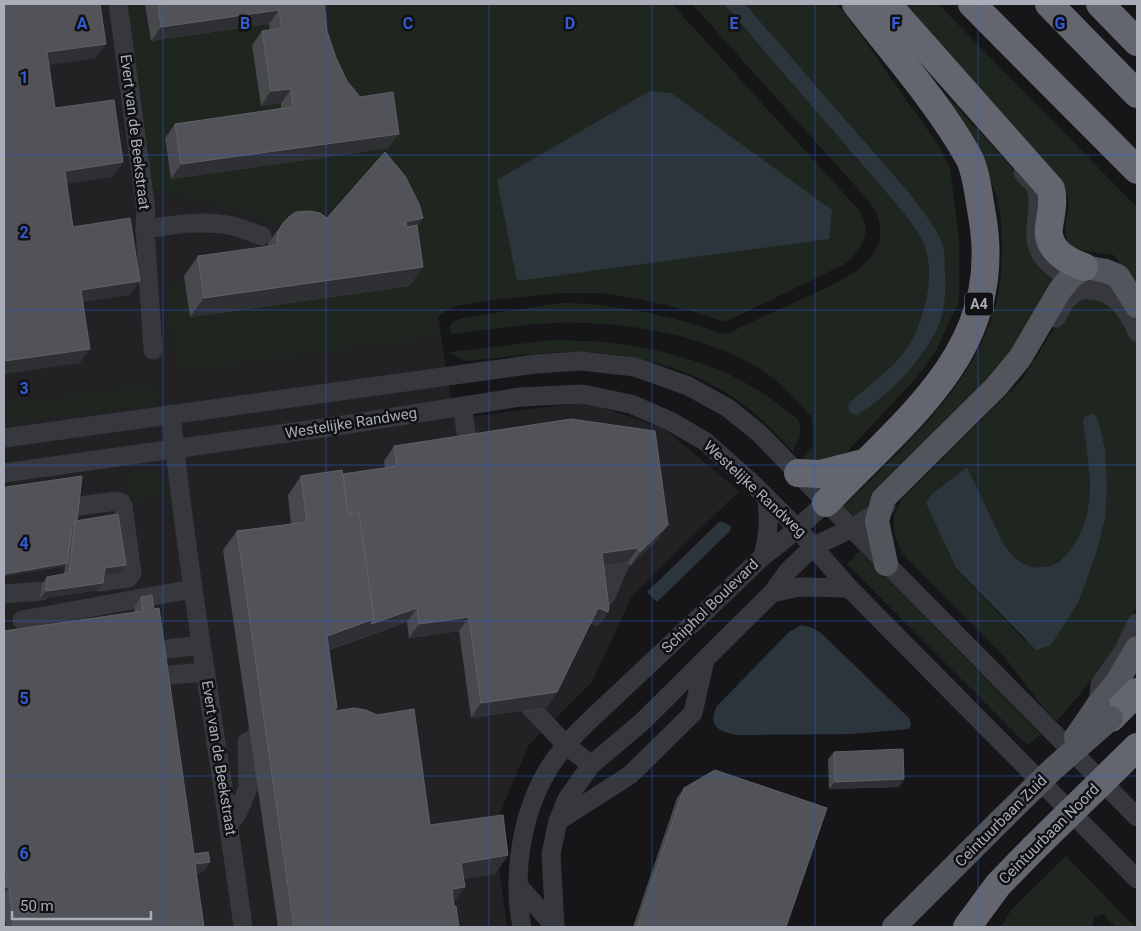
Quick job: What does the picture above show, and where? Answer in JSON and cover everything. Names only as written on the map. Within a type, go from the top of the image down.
[{"type":"highway","name":"A4","points":[[826,503],[921,406],[941,382],[958,355],[976,317],[985,273],[985,230],[970,158],[938,111],[856,4]]},
{"type":"highway","points":[[887,4],[1051,189],[1053,199],[1048,230],[1051,242],[1056,251],[1080,278]]},
{"type":"highway","points":[[972,4],[1137,170]]},
{"type":"highway","points":[[1048,4],[1137,94]]},
{"type":"highway","points":[[1100,4],[1137,42]]},
{"type":"highway","name":"A4","points":[[798,474],[826,473],[867,461]]},
{"type":"highway","points":[[1104,712],[1137,692]]},
{"type":"highway","name":"Ceintuurbaan Noord","points":[[967,927],[998,885],[1137,747]]},
{"type":"main road","points":[[886,564],[877,521],[883,499],[996,387],[1020,358],[1060,290],[1080,278],[1106,270],[1118,276],[1137,306]]},
{"type":"main road","name":"Ceintuurbaan Zuid","points":[[894,927],[1053,769],[1104,712],[1117,682],[1137,648]]},
{"type":"street","name":"Evert van de Beekstraat","points":[[118,4],[146,210],[145,229],[153,350]]},
{"type":"street","points":[[116,133],[135,130]]},
{"type":"street","points":[[120,159],[138,156]]},
{"type":"street","points":[[145,229],[189,223],[209,223],[229,225],[262,236]]},
{"type":"street","points":[[1080,278],[1114,298],[1124,309],[1137,332]]},
{"type":"street","points":[[4,438],[535,364],[581,360],[635,367],[688,386],[728,408],[760,434],[851,529],[1137,817]]},
{"type":"street","name":"Westelijke Randweg","points":[[4,472],[337,426],[520,397],[582,394],[631,404],[670,421],[706,442],[767,498],[814,546],[849,588],[1137,879]]},
{"type":"street","points":[[462,406],[472,474]]},
{"type":"street","name":"Evert van de Beekstraat","points":[[171,414],[192,588],[243,927]]},
{"type":"street","points":[[91,460],[66,498],[116,500],[121,502],[132,573],[128,578],[98,582]]},
{"type":"street","points":[[763,556],[769,524],[767,498]]},
{"type":"street","points":[[814,546],[826,503]]},
{"type":"street","name":"Schiphol Boulevard","points":[[522,927],[518,884],[524,832],[530,812],[547,772],[566,745],[763,556],[779,545],[796,527],[826,503]]},
{"type":"street","points":[[555,927],[551,854],[558,821],[567,799],[591,765],[642,722],[772,594],[788,571],[814,546],[851,529],[879,511]]},
{"type":"street","points":[[578,599],[599,592],[614,562],[614,522],[623,556],[606,596]]},
{"type":"street","points":[[22,620],[192,588]]},
{"type":"street","points":[[772,594],[800,588],[849,588]]},
{"type":"street","points":[[4,594],[41,591]]},
{"type":"street","points":[[1104,712],[1100,684],[1122,652],[1137,623]]},
{"type":"street","points":[[137,653],[201,644]]},
{"type":"street","points":[[558,821],[630,775],[693,713],[705,659]]},
{"type":"street","points":[[140,678],[206,672]]},
{"type":"street","points":[[526,692],[566,745],[591,765]]},
{"type":"street","points":[[229,825],[239,810],[248,788],[247,742],[256,737],[281,735],[278,720]]},
{"type":"street","points":[[518,884],[555,927]]},
{"type":"shaded area","points":[[4,4],[472,4],[414,162],[454,419],[586,402],[663,428],[739,491],[632,596],[592,682],[528,746],[494,828],[507,927],[6,927],[4,913]]},
{"type":"shaded area","points":[[125,4],[143,4],[149,40],[269,23],[357,106],[342,90],[314,4],[672,4],[857,208],[864,221],[865,236],[859,249],[843,265],[725,322],[691,311],[639,299],[600,293],[563,293],[483,301],[452,307],[439,316],[436,322],[439,336],[178,372],[166,286],[272,269],[299,238],[246,213],[228,207],[171,193],[152,191]]},
{"type":"shaded area","points":[[692,4],[724,4],[903,212],[918,233],[923,244],[929,267],[929,280],[920,322],[901,356],[877,380],[850,402],[848,406],[849,411],[891,387],[914,364],[930,340],[944,300],[945,266],[942,243],[932,224],[911,195],[745,4],[837,4],[941,149],[950,169],[959,238],[959,301],[936,351],[917,377],[848,451],[837,460],[800,461],[813,445],[812,417],[767,373],[737,356],[713,346],[661,332],[608,324],[557,323],[451,334],[450,331],[452,323],[463,318],[561,303],[593,304],[646,312],[691,323],[723,334],[729,333],[829,286],[858,269],[870,258],[878,246],[881,231],[877,215],[867,199]]},
{"type":"shaded area","points":[[724,4],[745,4],[911,195],[932,224],[942,243],[945,258],[945,294],[942,316],[937,329],[922,354],[903,377],[881,398],[857,415],[850,411],[848,406],[850,402],[901,356],[920,322],[929,280],[926,249],[918,233],[903,212]]},
{"type":"shaded area","points":[[897,4],[938,4],[1137,207],[1137,289],[1114,255],[1087,251],[1072,246],[1067,240],[1065,232],[1069,206],[1068,198]]},
{"type":"shaded area","points":[[899,43],[1034,192],[1057,276],[1028,337],[856,518],[844,506],[908,443],[948,397],[980,347],[991,320],[1001,276],[1001,227],[994,189],[975,151],[951,114]]},
{"type":"shaded area","points":[[650,91],[671,93],[832,210],[829,239],[517,281],[497,180]]},
{"type":"shaded area","points":[[1104,297],[1134,337],[1137,344],[1137,605],[1121,642],[1057,721],[1046,711],[1006,659],[902,553],[894,533],[894,520],[901,500],[1021,381],[1073,299]],"holes":[[[1096,416],[1105,450],[1105,519],[1096,554],[1079,601],[1025,641],[956,568],[946,548],[1003,543],[1015,558],[1025,564],[1036,567],[1053,564],[1062,559],[1081,534],[1087,514],[1089,474]]]},
{"type":"shaded area","points":[[553,340],[623,344],[683,357],[722,371],[758,390],[798,419],[801,434],[793,452],[753,412],[734,398],[692,375],[647,360],[599,353],[576,352],[467,361],[449,352]]},
{"type":"shaded area","points":[[154,384],[160,396],[154,405],[4,423],[4,404]]},
{"type":"shaded area","points":[[1092,414],[1096,416],[1099,423],[1105,450],[1107,487],[1105,519],[1096,554],[1079,601],[1051,645],[1036,650],[956,568],[926,503],[932,494],[967,467],[1003,543],[1011,553],[1020,561],[1030,566],[1043,567],[1055,564],[1071,549],[1086,519],[1090,488],[1083,423],[1084,417]]},
{"type":"shaded area","points":[[147,471],[162,477],[171,496],[131,501],[127,473]]},
{"type":"shaded area","points":[[720,521],[731,526],[730,531],[657,602],[647,592]]},
{"type":"shaded area","points":[[860,551],[1041,735],[1027,745],[847,564]]},
{"type":"shaded area","points":[[801,625],[821,633],[910,719],[911,725],[909,729],[852,734],[737,735],[716,727],[713,719],[717,706],[789,632]]},
{"type":"shaded area","points":[[1066,856],[1135,927],[1116,927],[1103,914],[1094,918],[1092,927],[1001,927],[1011,910]]},
{"type":"building","points":[[4,4],[100,4],[106,44],[47,52],[55,108],[114,100],[123,162],[65,171],[73,227],[130,218],[140,281],[81,290],[90,349],[4,361]]},
{"type":"building","points":[[158,4],[324,4],[327,31],[336,58],[347,81],[360,97],[393,92],[399,134],[181,164],[175,124],[293,107],[291,89],[271,91],[262,31],[282,28],[279,10],[161,27]]},
{"type":"building","points":[[385,152],[405,176],[419,204],[423,218],[406,222],[407,227],[417,225],[423,267],[204,298],[198,256],[277,245],[278,232],[283,223],[296,212],[310,211],[320,213],[327,218]]},
{"type":"building","points":[[571,419],[655,431],[668,525],[640,552],[638,548],[602,553],[609,609],[608,612],[598,608],[557,692],[481,703],[469,617],[419,624],[417,608],[371,624],[374,619],[359,513],[348,514],[343,474],[397,466],[394,446]]},
{"type":"building","points":[[342,470],[348,514],[359,513],[374,619],[327,636],[337,708],[335,708],[335,711],[354,708],[366,710],[377,715],[414,709],[430,825],[503,815],[508,855],[461,863],[465,887],[452,889],[459,927],[294,927],[237,531],[307,522],[301,476]]},
{"type":"building","points":[[82,476],[77,521],[72,526],[67,563],[4,574],[6,487]]},
{"type":"building","points":[[118,514],[126,565],[105,568],[103,583],[46,591],[47,577],[69,573],[75,521]]},
{"type":"building","points":[[152,595],[154,609],[159,608],[194,854],[208,852],[210,862],[195,864],[204,927],[14,927],[9,887],[4,888],[4,878],[7,878],[4,852],[4,631],[143,611],[141,597]]},
{"type":"building","points":[[903,749],[904,779],[835,782],[834,752]]},
{"type":"building","points":[[715,770],[827,808],[786,927],[637,927],[684,788]]}]
